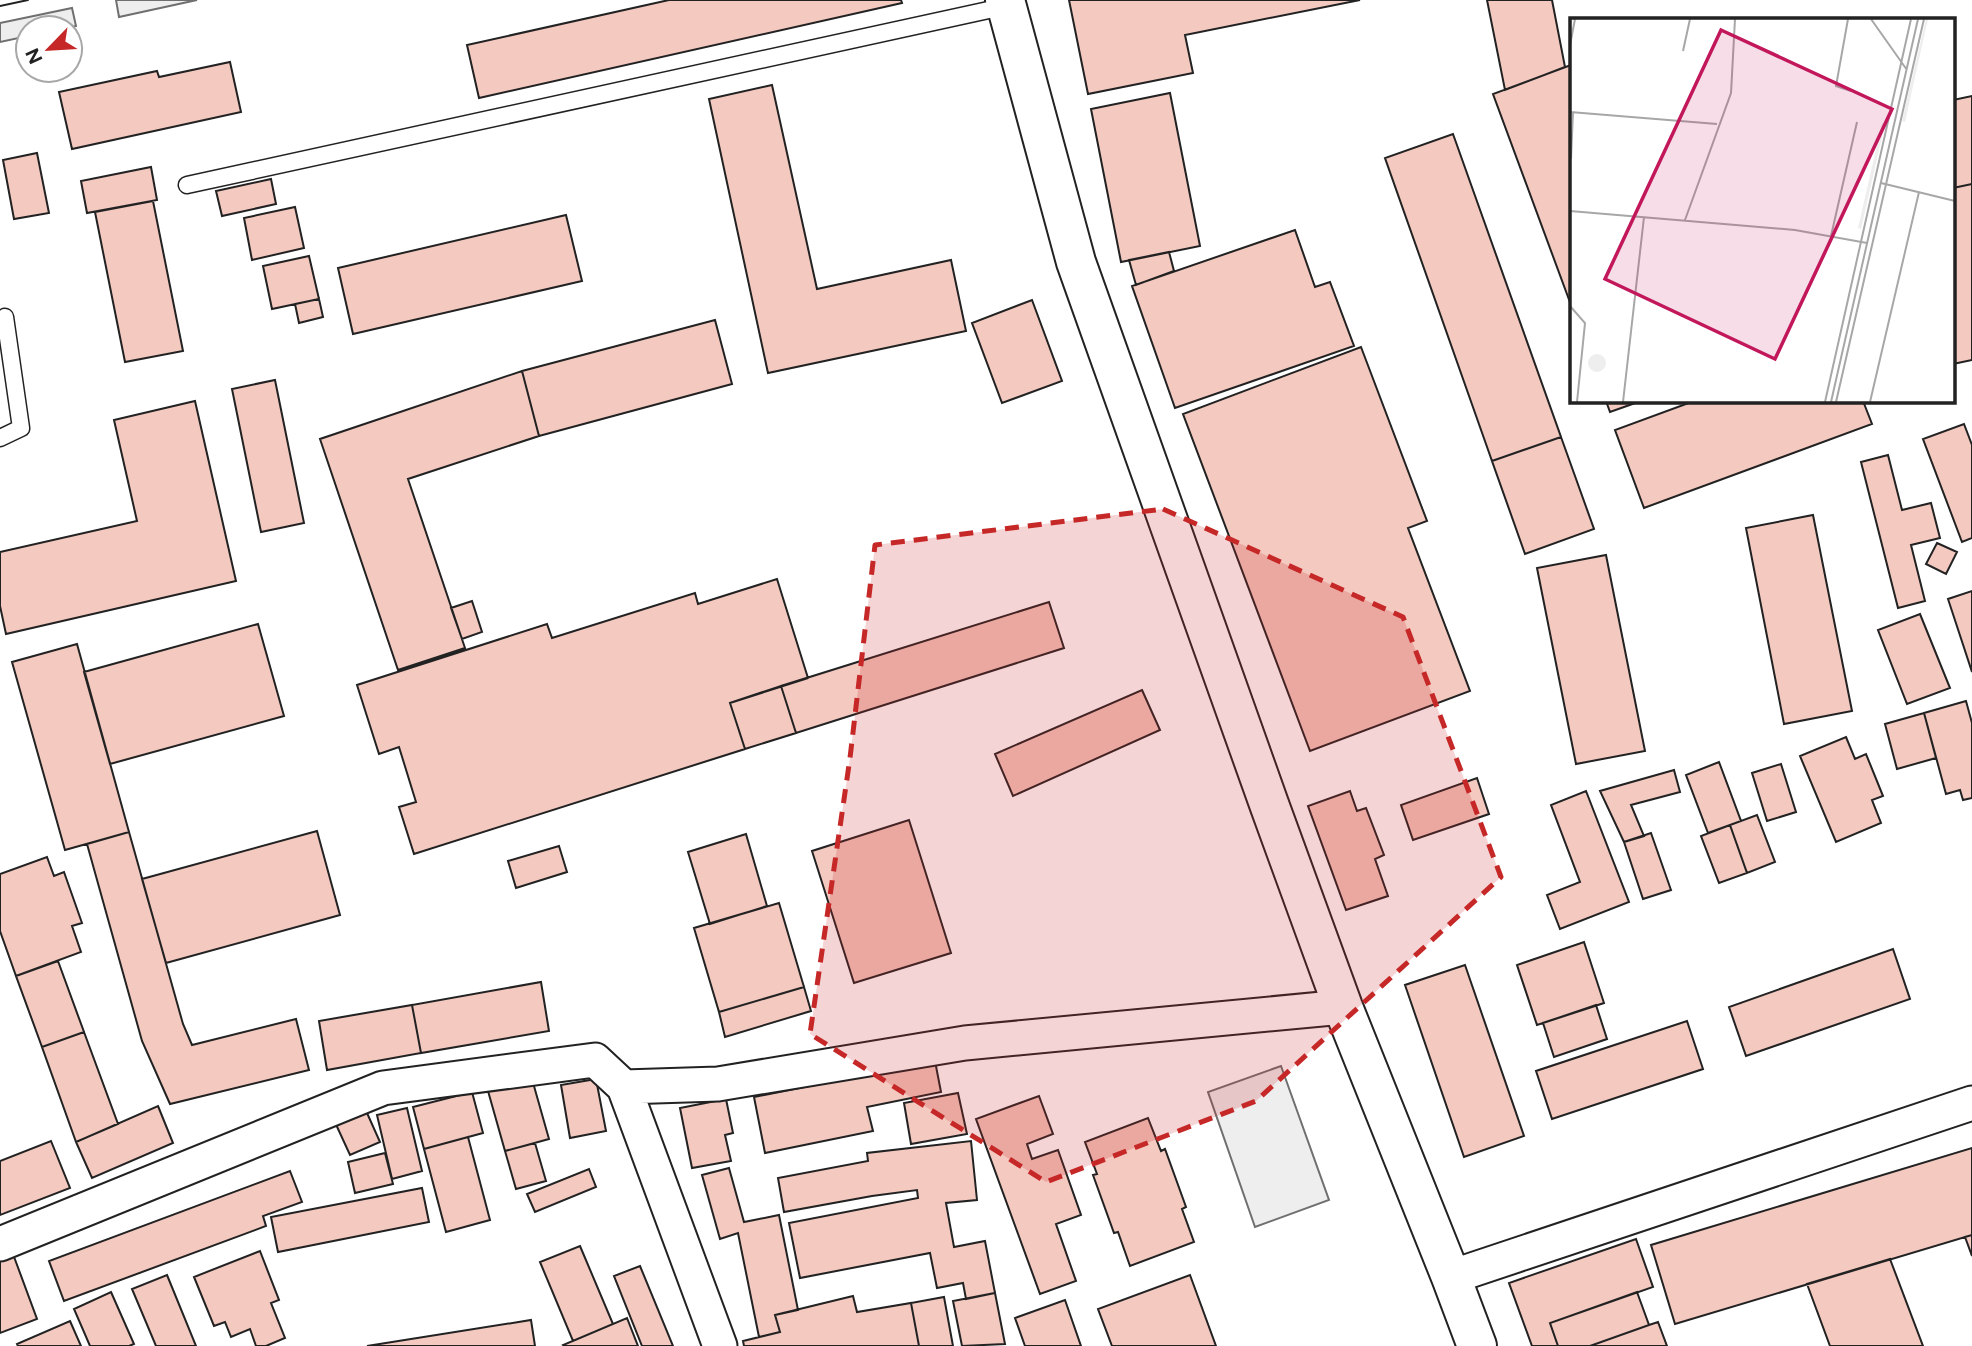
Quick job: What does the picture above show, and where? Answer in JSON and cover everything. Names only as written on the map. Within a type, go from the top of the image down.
[{"type":"street","points":[[1006,3],[1076,262],[1343,1007],[1477,1346]]},
{"type":"street","points":[[624,1087],[718,1084],[965,1043],[1343,1007]]},
{"type":"street","points":[[0,1244],[383,1087],[595,1060],[624,1087],[720,1346]]},
{"type":"street","points":[[1451,1277],[1972,1103]]},
{"type":"lane","points":[[187,185],[1006,3]]},
{"type":"lane","points":[[0,438],[21,428],[5,317]]},
{"type":"highlighted area","points":[[1163,509],[1403,617],[1501,877],[1256,1101],[1046,1182],[810,1034],[850,758],[875,545]]},
{"type":"shaded area","points":[[116,0],[197,0],[119,17]]},
{"type":"shaded area","points":[[72,8],[73,14],[43,14]]},
{"type":"shaded area","points":[[14,20],[14,39],[0,42],[0,23]]},
{"type":"shaded area","points":[[1281,1066],[1329,1200],[1255,1227],[1208,1092]]},
{"type":"building","points":[[669,0],[901,0],[902,3],[479,98],[467,45]]},
{"type":"building","points":[[1069,0],[1360,0],[1185,35],[1193,73],[1088,94]]},
{"type":"building","points":[[1487,0],[1552,0],[1565,67],[1505,90]]},
{"type":"building","points":[[230,62],[241,112],[72,149],[59,92],[157,71],[159,77]]},
{"type":"building","points":[[1570,65],[1570,302],[1493,94]]},
{"type":"building","points":[[772,85],[817,289],[951,260],[966,331],[768,373],[709,99]]},
{"type":"building","points":[[1170,93],[1200,246],[1121,262],[1091,109]]},
{"type":"building","points":[[1972,96],[1972,184],[1954,188],[1954,100]]},
{"type":"building","points":[[1453,134],[1561,437],[1492,461],[1385,158]]},
{"type":"building","points":[[37,153],[49,213],[14,219],[3,160]]},
{"type":"building","points":[[151,167],[157,200],[87,213],[81,181]]},
{"type":"building","points":[[271,179],[276,204],[222,216],[216,191]]},
{"type":"building","points":[[1972,184],[1972,360],[1954,364],[1954,188]]},
{"type":"building","points":[[153,201],[183,351],[125,362],[95,212]]},
{"type":"building","points":[[295,207],[304,248],[252,260],[244,218]]},
{"type":"building","points":[[566,215],[582,281],[353,334],[338,268]]},
{"type":"building","points":[[1295,230],[1315,287],[1330,282],[1354,346],[1175,408],[1132,286]]},
{"type":"building","points":[[1169,252],[1174,271],[1136,285],[1129,260]]},
{"type":"building","points":[[309,256],[319,299],[272,309],[263,266]]},
{"type":"building","points":[[319,299],[323,317],[299,323],[295,304]]},
{"type":"building","points":[[1032,300],[1062,381],[1002,403],[972,323]]},
{"type":"building","points":[[715,320],[732,384],[539,436],[522,371]]},
{"type":"building","points":[[1361,347],[1427,521],[1408,528],[1470,691],[1310,751],[1183,414]]},
{"type":"building","points":[[522,371],[539,436],[408,479],[465,648],[398,670],[320,439]]},
{"type":"building","points":[[275,380],[304,523],[261,532],[232,389]]},
{"type":"building","points":[[195,401],[236,581],[6,634],[0,606],[0,552],[137,521],[114,420]]},
{"type":"building","points":[[1606,402],[1638,402],[1610,412]]},
{"type":"building","points":[[1691,402],[1863,402],[1872,424],[1644,508],[1615,430]]},
{"type":"building","points":[[1964,424],[1972,445],[1972,538],[1962,542],[1923,439]]},
{"type":"building","points":[[1561,437],[1594,529],[1525,554],[1492,461]]},
{"type":"building","points":[[1888,455],[1902,510],[1931,503],[1940,538],[1911,545],[1925,601],[1898,608],[1861,462]]},
{"type":"building","points":[[1813,515],[1852,711],[1784,724],[1746,528]]},
{"type":"building","points":[[1937,543],[1957,552],[1946,574],[1926,564]]},
{"type":"building","points":[[1606,555],[1645,751],[1576,764],[1537,568]]},
{"type":"building","points":[[777,579],[808,678],[730,703],[745,749],[414,854],[399,807],[416,802],[399,747],[379,754],[357,685],[547,624],[552,638],[695,593],[698,604]]},
{"type":"building","points":[[1972,591],[1972,672],[1948,599]]},
{"type":"building","points":[[472,601],[482,632],[462,639],[451,608]]},
{"type":"building","points":[[1049,602],[1064,648],[796,733],[781,686]]},
{"type":"building","points":[[1920,614],[1950,688],[1907,704],[1878,630]]},
{"type":"building","points":[[258,624],[284,716],[110,764],[84,672]]},
{"type":"building","points":[[77,644],[129,832],[65,850],[12,662]]},
{"type":"building","points":[[781,686],[796,733],[745,749],[730,703]]},
{"type":"building","points":[[1142,690],[1160,730],[1013,796],[995,754]]},
{"type":"building","points":[[1966,701],[1972,723],[1972,798],[1963,800],[1960,790],[1946,794],[1924,713]]},
{"type":"building","points":[[1924,713],[1936,758],[1897,769],[1885,724]]},
{"type":"building","points":[[1846,737],[1855,759],[1866,754],[1883,796],[1872,800],[1881,823],[1836,842],[1800,756]]},
{"type":"building","points":[[1719,762],[1741,821],[1708,833],[1686,775]]},
{"type":"building","points":[[1781,764],[1796,812],[1767,821],[1752,773]]},
{"type":"building","points":[[1674,770],[1680,792],[1631,805],[1644,836],[1624,842],[1600,791]]},
{"type":"building","points":[[1477,778],[1489,814],[1413,840],[1401,805]]},
{"type":"building","points":[[1350,791],[1357,811],[1366,808],[1384,855],[1375,859],[1388,896],[1346,910],[1308,806]]},
{"type":"building","points":[[1586,791],[1629,902],[1560,929],[1547,895],[1580,882],[1551,805]]},
{"type":"building","points":[[1757,815],[1775,862],[1747,873],[1730,825]]},
{"type":"building","points":[[909,820],[951,953],[854,983],[812,851]]},
{"type":"building","points":[[1730,825],[1747,873],[1719,883],[1701,836]]},
{"type":"building","points":[[317,831],[340,915],[166,963],[142,879]]},
{"type":"building","points":[[129,832],[183,1024],[192,1045],[296,1019],[309,1070],[170,1104],[142,1041],[87,844]]},
{"type":"building","points":[[1651,833],[1671,890],[1643,899],[1624,842]]},
{"type":"building","points":[[746,834],[767,906],[710,924],[688,852]]},
{"type":"building","points":[[559,846],[567,872],[516,888],[508,861]]},
{"type":"building","points":[[47,857],[54,876],[64,872],[82,923],[72,926],[81,952],[16,976],[0,931],[0,874]]},
{"type":"building","points":[[779,903],[804,987],[719,1012],[694,928]]},
{"type":"building","points":[[1584,942],[1604,1003],[1537,1025],[1517,965]]},
{"type":"building","points":[[1893,949],[1910,999],[1746,1056],[1729,1007]]},
{"type":"building","points":[[58,961],[84,1032],[42,1047],[16,976]]},
{"type":"building","points":[[1465,965],[1524,1136],[1464,1157],[1405,985]]},
{"type":"building","points":[[541,982],[549,1031],[421,1053],[412,1005]]},
{"type":"building","points":[[804,987],[811,1011],[725,1037],[719,1012]]},
{"type":"building","points":[[412,1005],[421,1053],[327,1070],[319,1021]]},
{"type":"building","points":[[1596,1005],[1607,1039],[1554,1057],[1543,1023]]},
{"type":"building","points":[[1687,1021],[1703,1069],[1552,1119],[1536,1071]]},
{"type":"building","points":[[84,1032],[118,1124],[76,1142],[42,1047]]},
{"type":"building","points":[[935,1061],[941,1092],[867,1107],[873,1131],[765,1153],[754,1097]]},
{"type":"building","points":[[532,1079],[549,1139],[505,1151],[488,1091]]},
{"type":"building","points":[[596,1079],[606,1131],[570,1138],[561,1085]]},
{"type":"building","points":[[472,1092],[483,1133],[424,1149],[413,1107]]},
{"type":"building","points":[[958,1093],[967,1134],[911,1144],[904,1103]]},
{"type":"building","points":[[1039,1096],[1053,1134],[1027,1144],[1032,1159],[1058,1150],[1081,1215],[1056,1224],[1076,1281],[1040,1294],[976,1119]]},
{"type":"building","points":[[726,1099],[733,1133],[725,1135],[731,1161],[692,1168],[680,1108]]},
{"type":"building","points":[[363,1104],[380,1142],[350,1155],[333,1118]]},
{"type":"building","points":[[158,1106],[173,1143],[92,1178],[76,1142]]},
{"type":"building","points":[[407,1108],[422,1171],[392,1179],[377,1115]]},
{"type":"building","points":[[1148,1118],[1161,1151],[1165,1149],[1186,1207],[1182,1209],[1194,1242],[1130,1266],[1118,1232],[1114,1233],[1093,1175],[1097,1174],[1085,1142]]},
{"type":"building","points":[[468,1137],[490,1220],[446,1232],[424,1149]]},
{"type":"building","points":[[51,1141],[70,1188],[0,1215],[0,1161]]},
{"type":"building","points":[[971,1141],[977,1200],[946,1203],[954,1247],[985,1241],[995,1293],[966,1299],[963,1283],[937,1288],[930,1253],[800,1278],[789,1223],[918,1198],[917,1190],[784,1212],[778,1178],[868,1161],[867,1153]]},
{"type":"building","points":[[535,1143],[546,1181],[516,1189],[505,1151]]},
{"type":"building","points":[[1972,1148],[1972,1235],[1675,1324],[1651,1245]]},
{"type":"building","points":[[385,1153],[393,1184],[355,1193],[348,1162]]},
{"type":"building","points":[[729,1168],[744,1222],[779,1215],[798,1310],[775,1315],[780,1332],[759,1337],[738,1233],[720,1239],[702,1175]]},
{"type":"building","points":[[589,1169],[596,1187],[535,1212],[527,1194]]},
{"type":"building","points":[[290,1171],[302,1202],[263,1216],[266,1226],[64,1301],[49,1261]]},
{"type":"building","points":[[422,1188],[429,1222],[278,1252],[271,1217]]},
{"type":"building","points":[[1972,1235],[1972,1256],[1965,1237]]},
{"type":"building","points":[[1636,1239],[1653,1287],[1550,1323],[1558,1346],[1532,1346],[1509,1283]]},
{"type":"building","points":[[580,1246],[613,1324],[573,1341],[540,1262]]},
{"type":"building","points":[[260,1251],[279,1300],[271,1303],[285,1338],[266,1346],[256,1346],[250,1329],[231,1337],[225,1322],[214,1326],[194,1277]]},
{"type":"building","points":[[13,1254],[37,1319],[0,1333],[0,1258]]},
{"type":"building","points":[[1890,1259],[1923,1346],[1830,1346],[1807,1284]]},
{"type":"building","points":[[640,1266],[673,1346],[642,1346],[614,1276]]},
{"type":"building","points":[[167,1275],[196,1346],[156,1346],[132,1289]]},
{"type":"building","points":[[1190,1275],[1216,1346],[1112,1346],[1098,1309]]},
{"type":"building","points":[[111,1292],[134,1344],[90,1346],[74,1309]]},
{"type":"building","points":[[1637,1292],[1649,1325],[1590,1346],[1558,1346],[1550,1323]]},
{"type":"building","points":[[995,1293],[1005,1344],[962,1346],[953,1301]]},
{"type":"building","points":[[853,1296],[857,1312],[911,1303],[919,1346],[744,1346],[743,1341],[780,1332],[775,1315]]},
{"type":"building","points":[[944,1297],[953,1346],[919,1346],[911,1303]]},
{"type":"building","points":[[1065,1300],[1081,1346],[1025,1346],[1015,1318]]},
{"type":"building","points":[[627,1318],[638,1346],[563,1345]]},
{"type":"building","points":[[531,1320],[535,1346],[367,1346]]},
{"type":"building","points":[[70,1321],[81,1346],[17,1344]]},
{"type":"building","points":[[1658,1322],[1667,1346],[1590,1346],[1649,1325]]},
{"type":"tram line","points":[[0,6],[28,0]]}]
